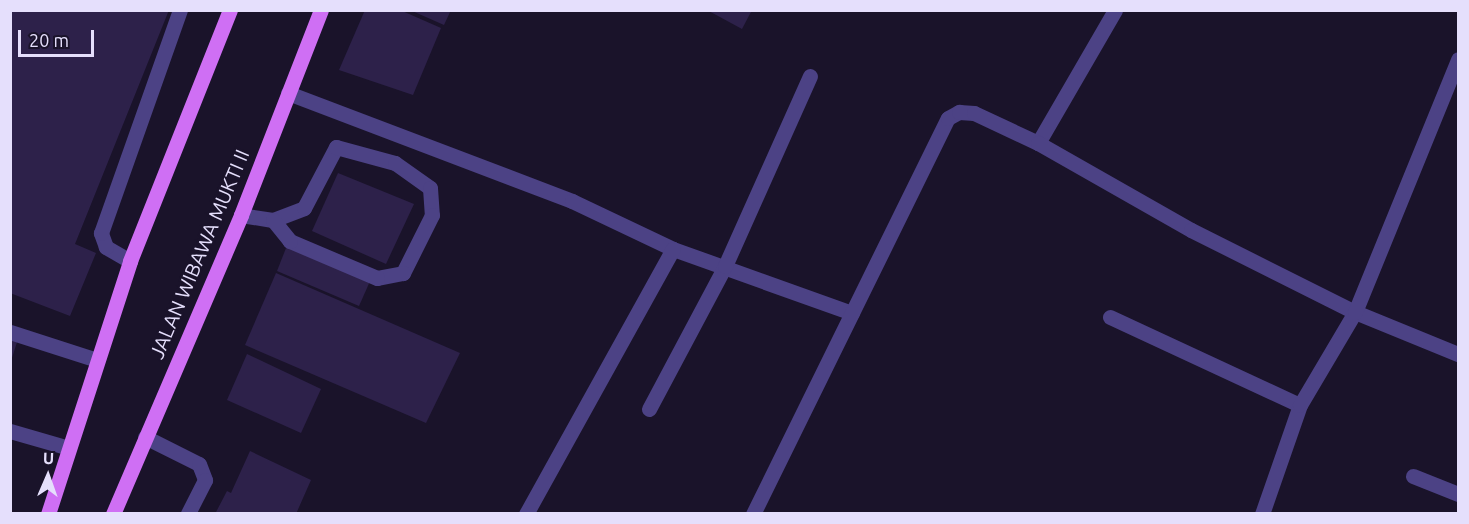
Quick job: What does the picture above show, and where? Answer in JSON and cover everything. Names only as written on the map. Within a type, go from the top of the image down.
[{"type":"main road","points":[[48,513],[130,261],[230,10]]},
{"type":"main road","name":"JALAN WIBAWA MUKTI II","points":[[117,512],[145,437],[241,215],[321,10]]},
{"type":"street","points":[[130,261],[106,247],[101,233],[180,10]]},
{"type":"street","points":[[1038,143],[1115,10]]},
{"type":"street","points":[[1262,513],[1300,405],[1355,312],[1458,59]]},
{"type":"street","points":[[649,409],[725,266],[810,76]]},
{"type":"street","points":[[288,93],[572,201],[673,249],[852,313]]},
{"type":"street","points":[[753,513],[948,118],[958,112],[974,113],[1038,143],[1191,230],[1355,312],[1458,354]]},
{"type":"street","points":[[241,215],[273,220],[304,208],[336,147],[395,163],[430,188],[432,215],[403,273],[377,279],[290,241],[273,220]]},
{"type":"street","points":[[526,513],[673,249]]},
{"type":"street","points":[[1110,317],[1300,405]]},
{"type":"street","points":[[10,332],[98,360]]},
{"type":"street","points":[[10,431],[69,448]]},
{"type":"street","points":[[145,437],[199,464],[205,480],[188,513]]},
{"type":"street","points":[[1413,476],[1458,494]]},
{"type":"building","points":[[10,10],[169,10],[75,244],[96,253],[70,316],[10,293]]},
{"type":"building","points":[[365,10],[400,10],[441,28],[413,95],[339,70]]},
{"type":"building","points":[[410,10],[451,10],[444,25]]},
{"type":"building","points":[[707,10],[752,10],[742,29]]},
{"type":"building","points":[[338,173],[414,204],[386,264],[312,231]]},
{"type":"building","points":[[288,243],[371,279],[359,306],[277,271]]},
{"type":"building","points":[[276,273],[460,353],[426,423],[245,345]]},
{"type":"building","points":[[10,337],[18,339],[11,361],[10,361]]},
{"type":"building","points":[[247,354],[321,389],[301,433],[227,400]]},
{"type":"building","points":[[250,451],[311,480],[296,514],[215,514],[227,491],[231,493]]}]
